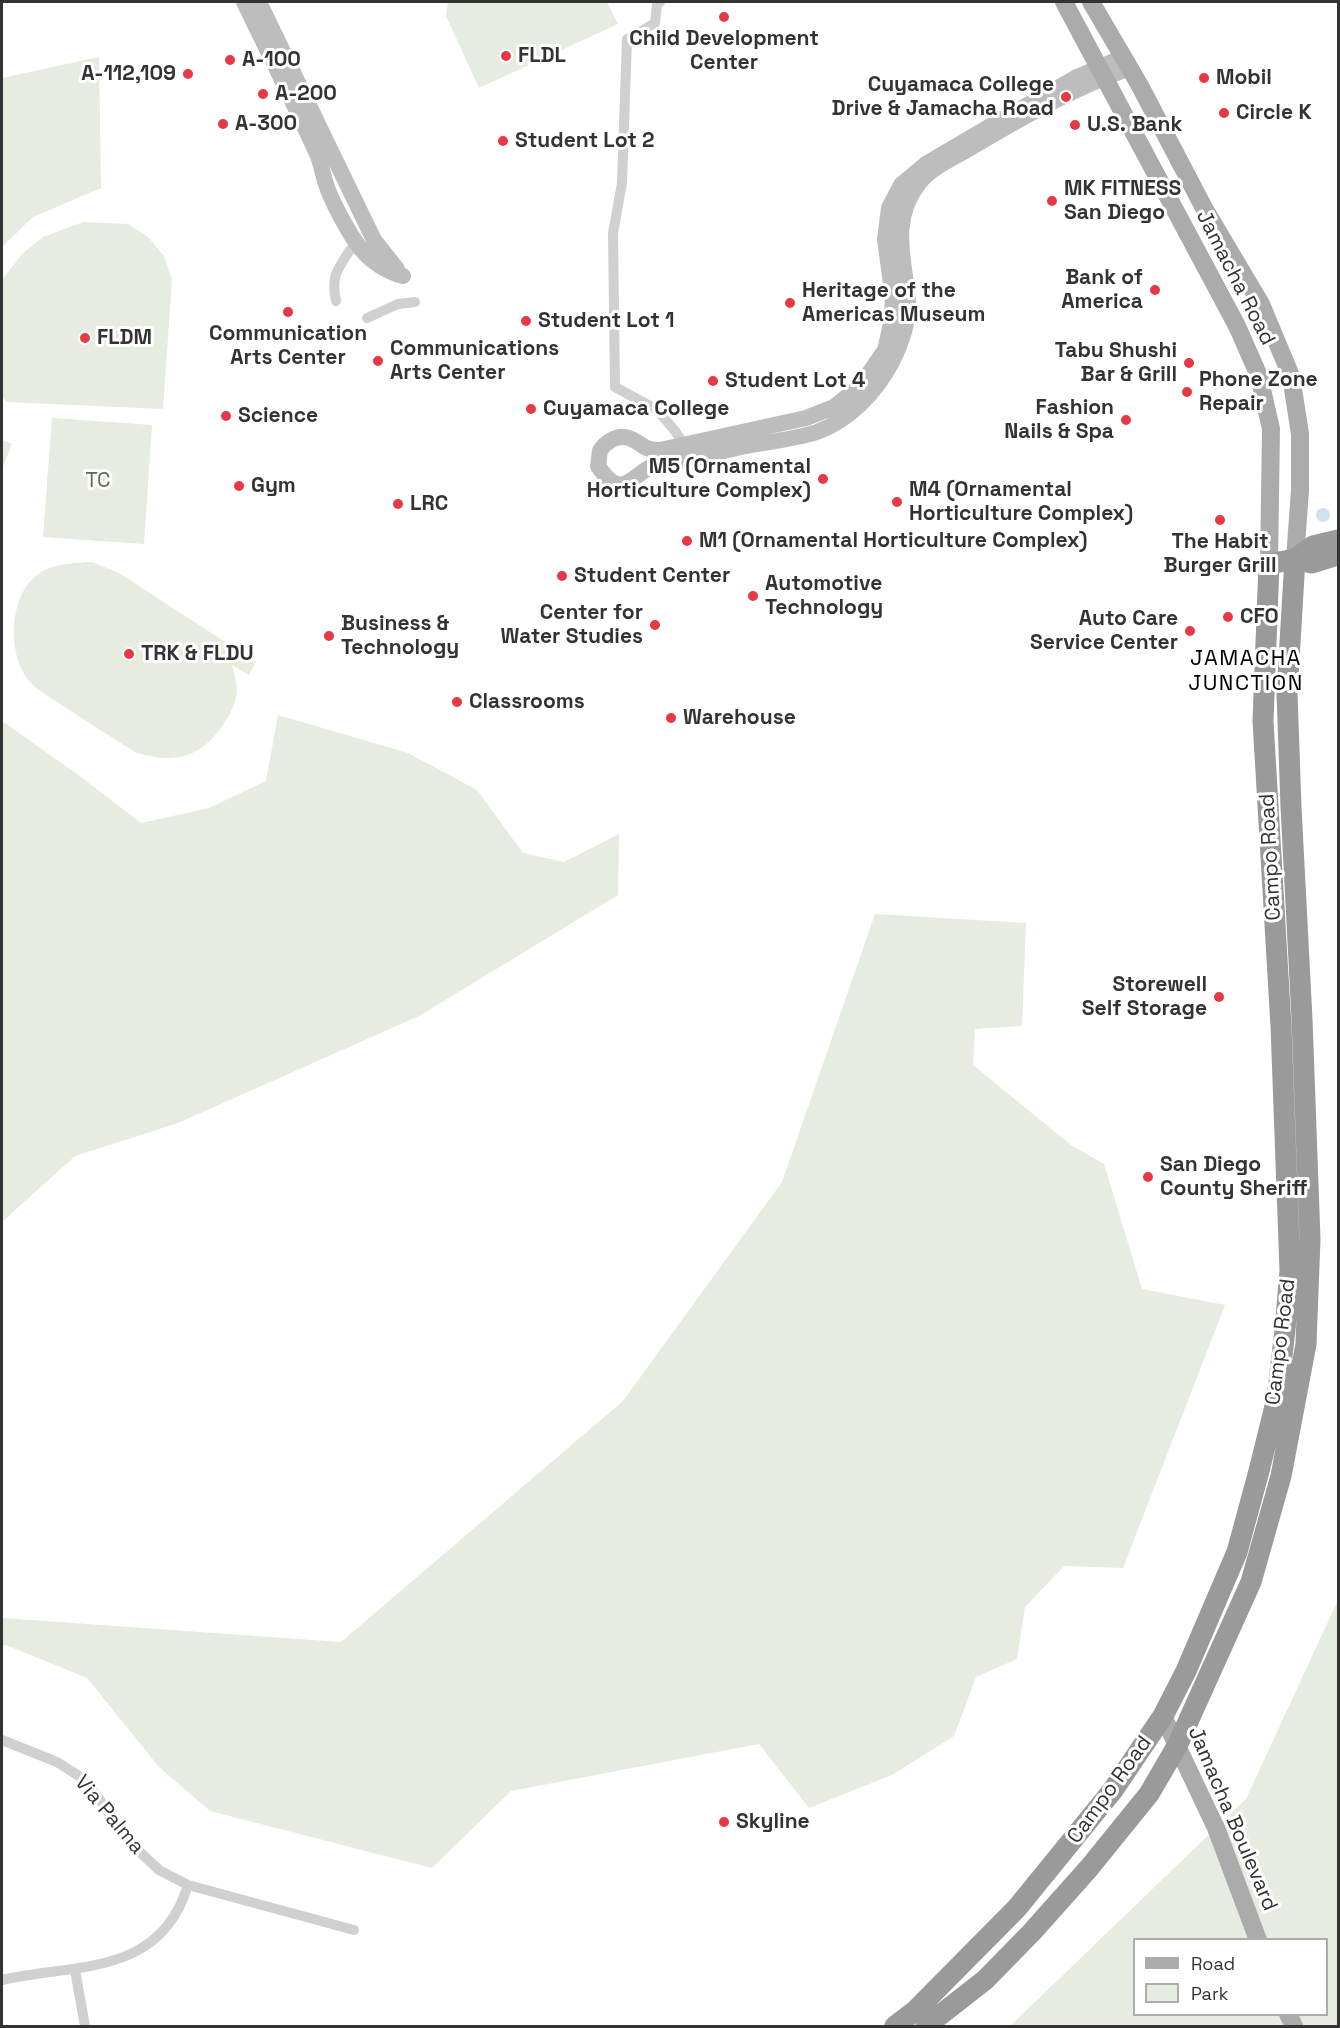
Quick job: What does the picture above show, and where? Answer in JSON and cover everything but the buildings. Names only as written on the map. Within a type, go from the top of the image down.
[{"type":"highway","points":[[1295,559],[1313,546],[1338,540]]},
{"type":"highway","points":[[1269,564],[1295,559],[1312,563],[1338,555]]},
{"type":"highway","name":"Campo Road","points":[[926,2026],[985,1980],[1040,1924],[1149,1794],[1177,1746],[1251,1582],[1281,1476],[1306,1344],[1310,1239],[1287,693],[1295,559]]},
{"type":"highway","name":"Campo Road","points":[[895,2026],[916,2010],[1024,1900],[1113,1790],[1163,1716],[1186,1671],[1237,1552],[1276,1398],[1286,1330],[1290,1270],[1275,918],[1263,721],[1269,564]]},
{"type":"highway","points":[[1267,1006],[1266,946],[1275,918]]},
{"type":"main road","name":"Jamacha Road","points":[[1064,2],[1095,56],[1101,72],[1237,326],[1259,376],[1271,429],[1272,489],[1269,564]]},
{"type":"main road","name":"Jamacha Road","points":[[1091,2],[1126,62],[1204,208],[1261,304],[1291,376],[1300,434],[1300,490],[1295,559]]},
{"type":"main road","name":"Jamacha Boulevard","points":[[1163,1716],[1216,1828],[1257,1938]]},
{"type":"street","points":[[244,2],[309,136],[325,180],[352,237],[362,251],[391,273],[403,276],[374,240],[259,2]]},
{"type":"street","points":[[660,2],[657,4],[655,23],[627,39],[622,183],[613,233],[615,387],[657,410],[689,451]]},
{"type":"street","points":[[689,451],[647,450],[629,438],[620,436],[610,440],[600,452],[598,466],[606,477],[615,483],[628,484],[656,464],[689,451],[806,418],[834,407],[860,386],[885,350],[891,324],[893,299],[885,239],[889,208],[901,185],[926,164],[1101,72],[1126,62]]},
{"type":"street","points":[[309,136],[326,156],[336,159]]},
{"type":"street","points":[[336,301],[333,287],[335,272],[350,250]]},
{"type":"street","points":[[367,318],[398,304],[415,302]]},
{"type":"street","name":"Via Palma","points":[[2,1740],[57,1762],[79,1776],[98,1797],[125,1838],[159,1870],[188,1885],[354,1930]]},
{"type":"street","points":[[2,1980],[75,1970],[116,1960],[145,1947],[161,1934],[174,1917],[184,1899],[188,1885]]},
{"type":"street","points":[[75,1970],[85,2026]]},
{"type":"green space","name":"FLDL","points":[[448,2],[607,2],[618,24],[479,88],[446,16]]},
{"type":"green space","points":[[99,57],[101,188],[33,217],[2,247],[2,78]]},
{"type":"green space","name":"FLDM","points":[[83,222],[128,224],[148,237],[164,256],[172,280],[163,409],[6,402],[2,395],[2,280],[22,254],[43,237]]},
{"type":"green space","name":"TC","points":[[52,418],[152,425],[144,544],[43,537]]},
{"type":"green space","points":[[2,440],[12,444],[2,469]]},
{"type":"green space","name":"TRK & FLDU","points":[[92,562],[119,573],[256,662],[249,675],[232,665],[237,693],[232,709],[215,735],[196,751],[174,758],[149,756],[135,752],[39,690],[23,672],[14,640],[14,622],[24,590],[34,577],[47,569],[63,564]]},
{"type":"green space","points":[[278,715],[408,753],[477,790],[523,853],[564,862],[619,834],[618,895],[419,1016],[178,1123],[75,1156],[2,1222],[2,721],[141,823],[209,808],[266,781]]},
{"type":"green space","points":[[875,914],[1026,923],[1022,1026],[975,1029],[973,1065],[1071,1145],[1104,1164],[1142,1289],[1225,1305],[1123,1568],[1064,1566],[1025,1607],[1017,1659],[976,1677],[954,1736],[892,1775],[809,1808],[759,1744],[511,1791],[432,1868],[210,1811],[159,1767],[87,1678],[6,1645],[2,1646],[2,1618],[341,1642],[623,1401],[782,1182]]},
{"type":"green space","points":[[1338,1600],[1338,2026],[1010,2026],[1246,1799]]},
{"type":"water","points":[[1320,508],[1326,508],[1330,515],[1326,522],[1320,522],[1316,518],[1316,512]]},
{"type":"place","name":"Child Development Center","points":[[724,17]]},
{"type":"place","name":"FLDL","points":[[506,56]]},
{"type":"place","name":"A-100","points":[[230,60]]},
{"type":"place","name":"A-112,109","points":[[188,74]]},
{"type":"place","name":"Mobil","points":[[1204,78]]},
{"type":"place","name":"A-200","points":[[263,94]]},
{"type":"place","name":"Cuyamaca College Drive & Jamacha Road","points":[[1066,97]]},
{"type":"place","name":"Circle K","points":[[1224,113]]},
{"type":"place","name":"A-300","points":[[223,124]]},
{"type":"place","name":"U.S. Bank","points":[[1075,125]]},
{"type":"place","name":"Student Lot 2","points":[[503,141]]},
{"type":"place","name":"MK FITNESS San Diego","points":[[1052,201]]},
{"type":"place","name":"Bank of America","points":[[1155,290]]},
{"type":"place","name":"Heritage of the Americas Museum","points":[[790,303]]},
{"type":"place","name":"Communication Arts Center","points":[[288,312]]},
{"type":"place","name":"Student Lot 1","points":[[526,321]]},
{"type":"place","name":"FLDM","points":[[85,338]]},
{"type":"place","name":"Communications Arts Center","points":[[378,361]]},
{"type":"place","name":"Tabu Shushi Bar & Grill","points":[[1189,363]]},
{"type":"place","name":"Student Lot 4","points":[[713,381]]},
{"type":"place","name":"Phone Zone Repair","points":[[1187,392]]},
{"type":"place","name":"Cuyamaca College","points":[[531,409]]},
{"type":"place","name":"Science","points":[[226,416]]},
{"type":"place","name":"Fashion Nails & Spa","points":[[1126,420]]},
{"type":"place","name":"M5 (Ornamental Horticulture Complex)","points":[[823,479]]},
{"type":"place","name":"Gym","points":[[239,486]]},
{"type":"place","name":"M4 (Ornamental Horticulture Complex)","points":[[897,502]]},
{"type":"place","name":"LRC","points":[[398,504]]},
{"type":"place","name":"The Habit Burger Grill","points":[[1220,520]]},
{"type":"place","name":"M1 (Ornamental Horticulture Complex)","points":[[687,541]]},
{"type":"place","name":"Student Center","points":[[562,576]]},
{"type":"place","name":"Automotive Technology","points":[[753,596]]},
{"type":"place","name":"CFO","points":[[1228,617]]},
{"type":"place","name":"Center for Water Studies","points":[[655,625]]},
{"type":"place","name":"Auto Care Service Center","points":[[1190,631]]},
{"type":"place","name":"Business & Technology","points":[[329,636]]},
{"type":"place","name":"TRK & FLDU","points":[[129,654]]},
{"type":"place","name":"Classrooms","points":[[457,702]]},
{"type":"place","name":"Warehouse","points":[[671,718]]},
{"type":"place","name":"Storewell Self Storage","points":[[1219,997]]},
{"type":"place","name":"San Diego County Sheriff","points":[[1148,1177]]},
{"type":"place","name":"Skyline","points":[[724,1822]]},
{"type":"district","name":"JAMACHA JUNCTION","points":[[1246,672]]}]
